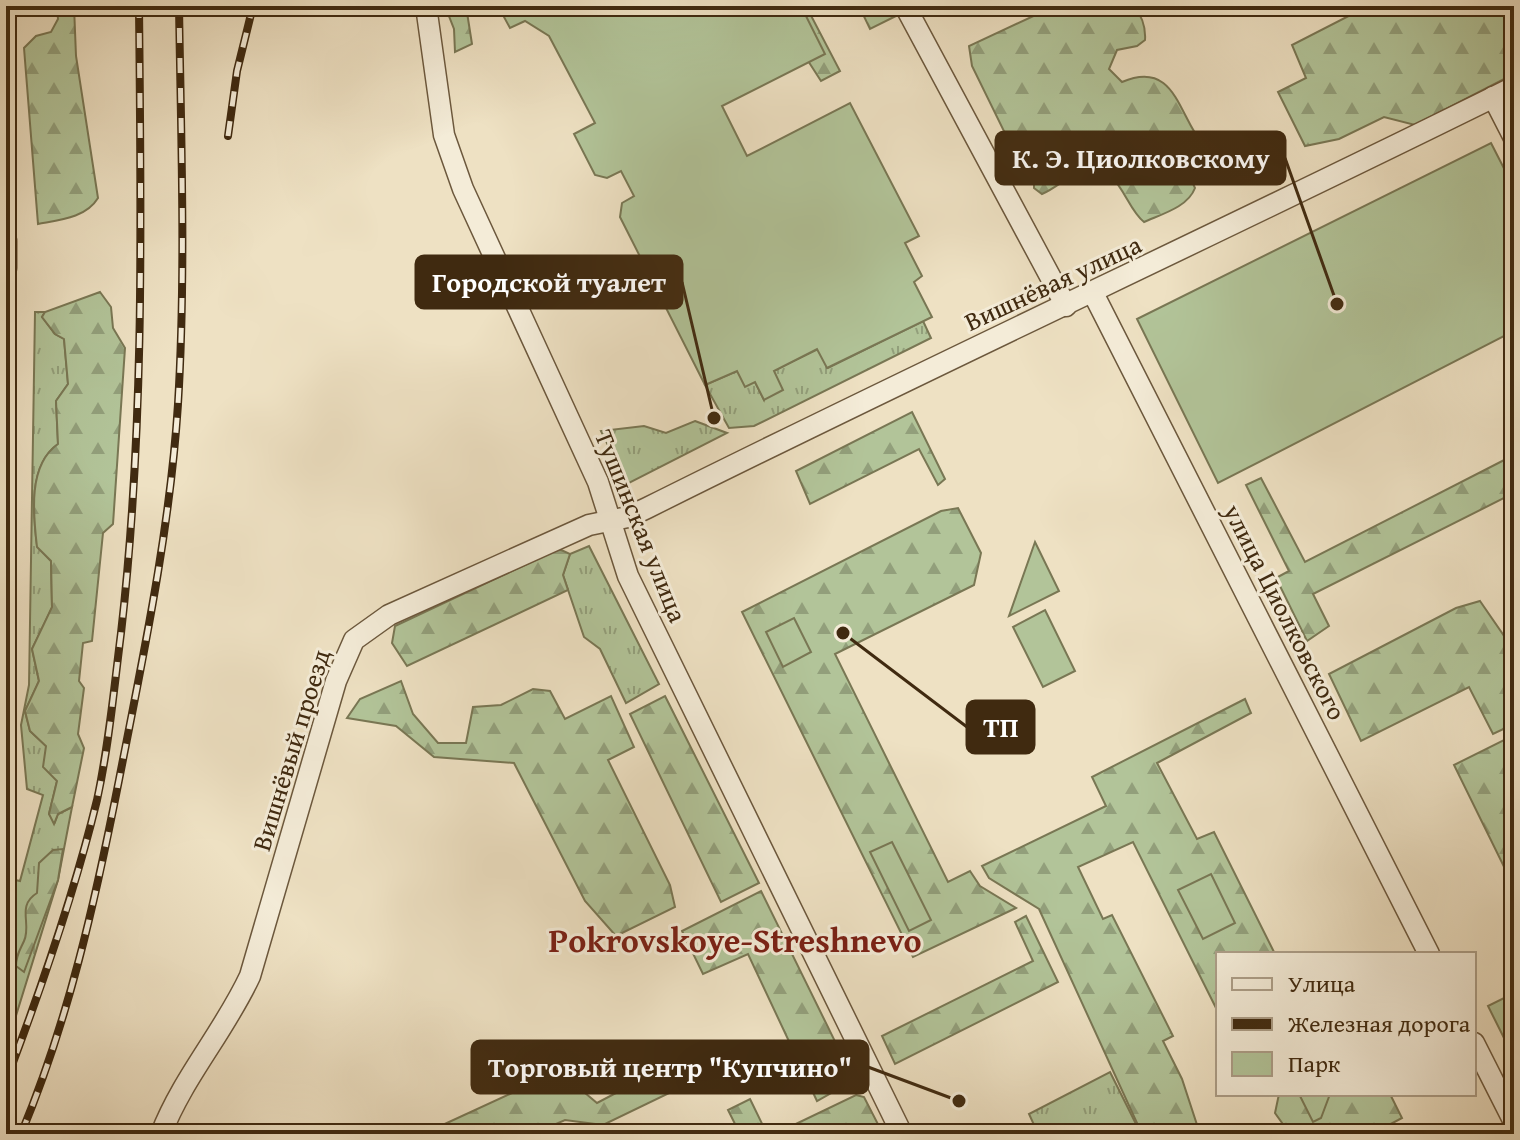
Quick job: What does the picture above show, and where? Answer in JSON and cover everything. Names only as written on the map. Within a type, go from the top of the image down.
[{"type":"street","name":"Тушинская улица","points":[[426,6],[444,135],[463,189],[580,441],[612,520],[628,576],[902,1134]]},
{"type":"street","points":[[905,6],[1066,306]]},
{"type":"street","name":"Вишнёвая улица","points":[[612,520],[647,508],[896,384],[1066,306],[1514,87]]},
{"type":"street","points":[[1493,97],[1514,138]]},
{"type":"street","points":[[6,241],[6,268]]},
{"type":"street","name":"улица Циолковского","points":[[1093,293],[1428,952]]},
{"type":"street","name":"Вишнёвый проезд","points":[[161,1134],[178,1093],[236,1007],[250,976],[336,681],[354,640],[389,615],[589,525],[612,520]]},
{"type":"street","points":[[1476,1047],[1514,1122]]},
{"type":"green space","points":[[57,6],[74,6],[76,56],[98,198],[79,214],[38,224],[24,48],[36,36],[51,32],[58,19]]},
{"type":"green space","points":[[445,6],[466,6],[472,44],[455,52],[454,29]]},
{"type":"green space","points":[[498,6],[801,6],[825,54],[722,106],[747,156],[850,103],[919,236],[905,243],[922,276],[914,282],[932,317],[827,368],[817,349],[774,371],[783,390],[764,400],[755,382],[745,387],[737,371],[705,385],[620,217],[622,203],[634,196],[621,171],[607,178],[595,175],[574,134],[595,123],[549,36],[525,21],[510,28]]},
{"type":"green space","points":[[733,6],[806,6],[840,71],[821,81],[801,50]]},
{"type":"green space","points":[[859,6],[891,6],[896,16],[870,29]]},
{"type":"green space","points":[[1055,6],[1134,6],[1144,26],[1145,40],[1137,46],[1117,50],[1109,69],[1122,82],[1140,77],[1154,78],[1165,84],[1204,146],[1187,170],[1195,188],[1181,205],[1144,222],[1114,179],[1098,169],[1081,171],[1042,194],[1034,188],[1034,181],[1026,176],[972,66],[969,46]]},
{"type":"green space","points":[[1368,6],[1514,6],[1514,74],[1415,125],[1384,117],[1339,139],[1305,146],[1278,92],[1306,78],[1292,45]]},
{"type":"green space","points":[[1491,143],[1514,188],[1514,331],[1218,483],[1137,319]]},
{"type":"green space","points":[[100,292],[111,307],[113,328],[125,348],[113,524],[103,533],[92,641],[83,643],[79,681],[84,688],[78,734],[84,748],[72,807],[58,814],[54,824],[49,814],[57,781],[43,767],[46,746],[30,731],[25,711],[39,681],[32,649],[52,607],[51,561],[37,547],[35,491],[42,464],[58,444],[56,401],[68,384],[64,339],[55,334],[42,317],[45,312]]},
{"type":"green space","points":[[35,312],[45,312],[42,317],[55,334],[64,339],[68,384],[56,401],[58,444],[42,464],[35,491],[37,546],[51,561],[52,608],[32,649],[39,681],[25,711],[30,731],[46,746],[57,781],[49,814],[55,822],[58,814],[72,807],[58,880],[6,1048],[6,878],[20,881],[43,795],[27,789],[21,725],[29,685]]},
{"type":"green space","points":[[923,321],[931,338],[754,426],[729,428],[705,385],[737,371],[755,382],[764,400],[773,371],[818,349],[828,368]]},
{"type":"green space","points":[[912,412],[945,479],[938,485],[919,449],[810,504],[796,471]]},
{"type":"green space","points":[[695,421],[727,433],[627,484],[601,431],[644,426],[666,433]]},
{"type":"green space","points":[[1514,455],[1514,493],[1313,594],[1329,626],[1307,641],[1276,578],[1289,571],[1246,485],[1261,478],[1305,562]]},
{"type":"green space","points":[[958,508],[981,553],[974,585],[835,654],[948,882],[970,871],[980,886],[1016,908],[913,957],[742,612],[941,511]]},
{"type":"green space","points":[[1035,542],[1059,591],[1009,616]]},
{"type":"green space","points":[[589,546],[659,684],[626,703],[600,649],[584,637],[563,575],[570,554]]},
{"type":"green space","points":[[559,549],[570,554],[563,575],[568,590],[407,666],[392,643],[395,626]]},
{"type":"green space","points":[[1480,601],[1509,643],[1514,644],[1514,724],[1493,734],[1469,687],[1361,741],[1329,674],[1456,608]]},
{"type":"green space","points":[[1045,610],[1075,671],[1043,687],[1013,627]]},
{"type":"green space","points":[[794,618],[811,652],[783,667],[766,632]]},
{"type":"green space","points":[[401,681],[413,714],[438,743],[466,743],[473,707],[501,705],[533,689],[550,691],[565,719],[611,696],[634,747],[608,760],[670,885],[675,907],[616,936],[585,901],[514,763],[434,757],[396,726],[347,718],[360,699]]},
{"type":"green space","points":[[665,696],[759,883],[721,902],[630,714]]},
{"type":"green space","points":[[1245,699],[1251,713],[1157,763],[1197,839],[1214,832],[1274,952],[1216,952],[1216,1008],[1133,842],[1078,867],[1103,919],[1112,915],[1173,1036],[1163,1041],[1182,1079],[1200,1134],[1142,1134],[1039,909],[989,878],[982,866],[1106,806],[1092,777]]},
{"type":"green space","points":[[1514,735],[1514,880],[1511,881],[1454,765]]},
{"type":"green space","points":[[892,842],[931,920],[909,931],[870,852]]},
{"type":"green space","points":[[63,849],[58,880],[24,972],[16,966],[16,962],[26,935],[27,904],[37,893],[39,863],[53,850]]},
{"type":"green space","points":[[1211,874],[1235,923],[1203,939],[1178,890]]},
{"type":"green space","points":[[761,891],[854,1080],[817,1101],[748,954],[703,974],[682,931]]},
{"type":"green space","points":[[1026,916],[1058,982],[895,1064],[882,1036],[1033,961],[1015,922]]},
{"type":"green space","points":[[1514,993],[1514,1058],[1488,1006]]},
{"type":"green space","points":[[711,1043],[721,1068],[603,1125],[565,1120],[533,1134],[423,1134],[538,1081],[566,1077],[597,1103]]},
{"type":"green space","points":[[1110,1072],[1141,1134],[1115,1134],[1110,1126],[1093,1134],[1021,1134],[1035,1127],[1029,1114]]},
{"type":"green space","points":[[856,1095],[864,1097],[883,1134],[775,1134]]},
{"type":"green space","points":[[1279,1096],[1391,1096],[1402,1118],[1372,1134],[1290,1134],[1275,1113]]},
{"type":"green space","points":[[1300,1096],[1329,1096],[1321,1118],[1313,1122]]},
{"type":"green space","points":[[750,1099],[767,1134],[740,1134],[728,1110]]},
{"type":"railway","points":[[6,1081],[56,942],[88,836],[108,737],[121,633],[138,398],[141,242],[139,6]]},
{"type":"railway","points":[[21,1134],[67,1004],[90,915],[146,640],[169,499],[178,404],[182,305],[179,6]]},
{"type":"railway","points":[[228,136],[237,71],[253,6]]},
{"type":"place","name":"К. Э. Циолковскому","points":[[1337,304]]},
{"type":"place","name":"Городской туалет","points":[[714,418]]},
{"type":"place","name":"ТП","points":[[843,633]]},
{"type":"place","name":"Торговый центр \"Купчино\"","points":[[959,1101]]},
{"type":"district","name":"Pokrovskoye-Streshnevo","points":[[735,940]]}]
